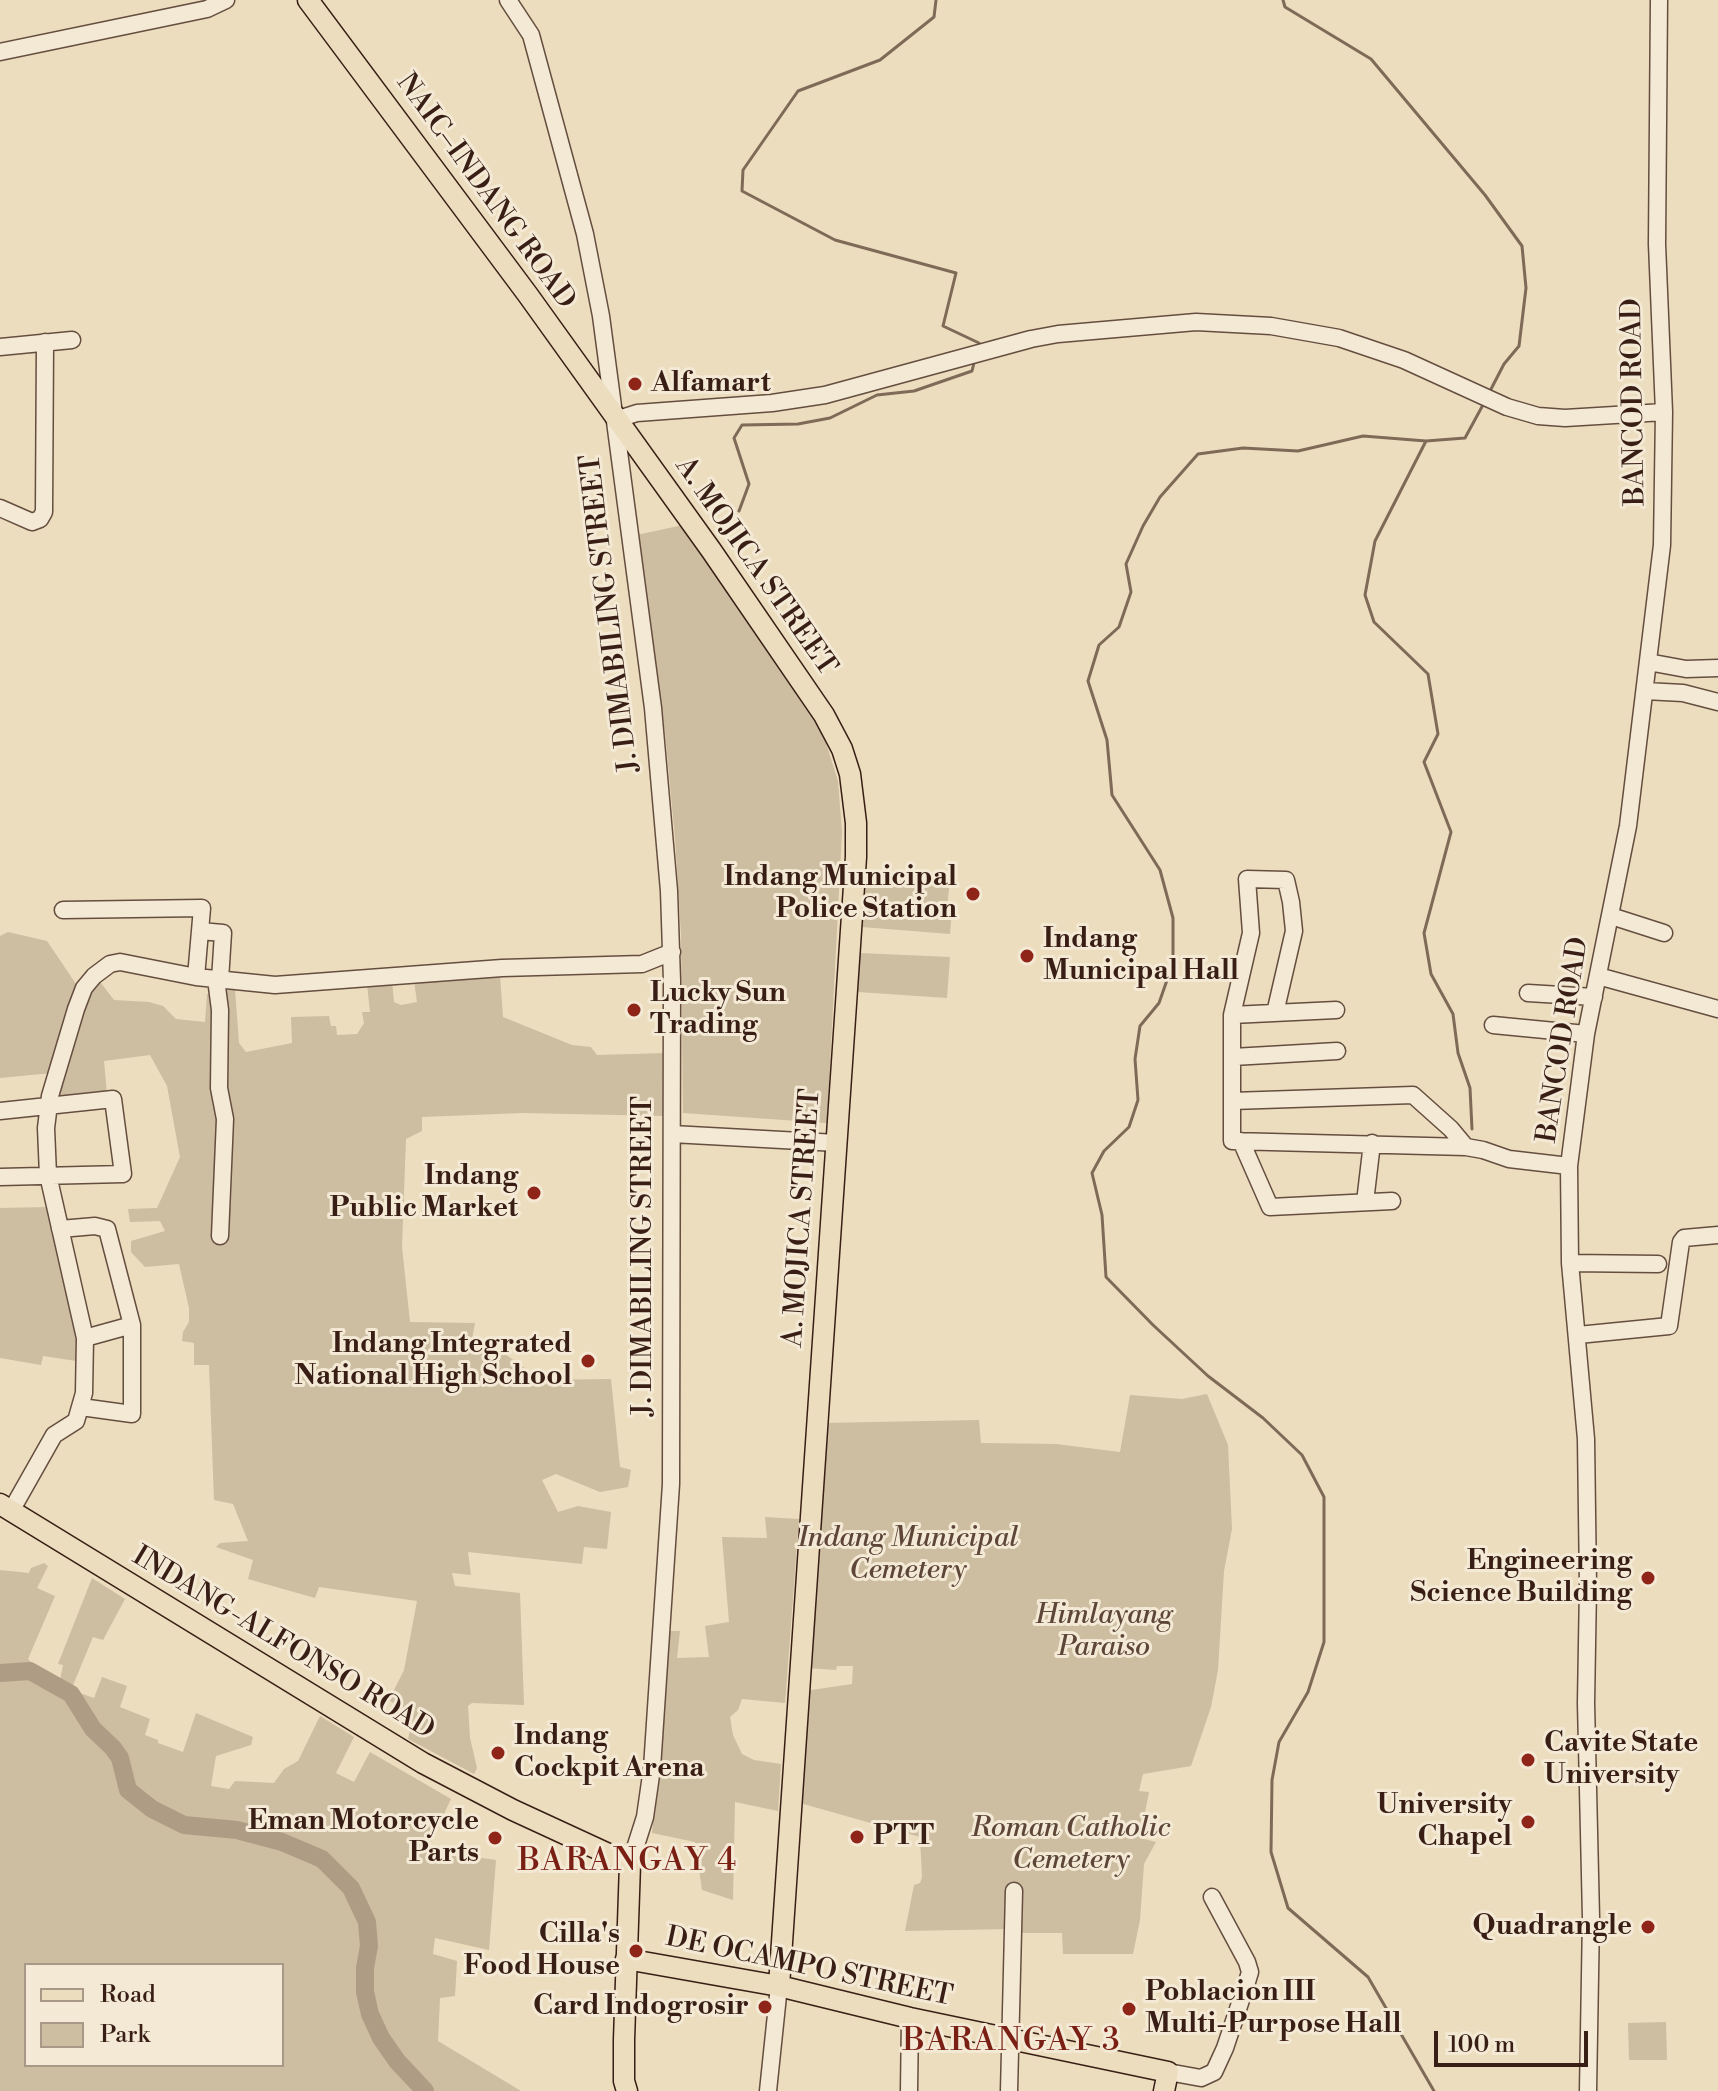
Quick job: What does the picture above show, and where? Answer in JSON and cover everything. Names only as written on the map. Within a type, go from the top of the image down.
[{"type":"main road","name":"NAIC–INDANG ROAD","points":[[308,0],[528,295],[615,420]]},
{"type":"main road","name":"A. MOJICA STREET","points":[[615,420],[711,550],[824,715],[847,762],[855,806],[856,848],[779,1986]]},
{"type":"main road","name":"INDANG-ALFONSO ROAD","points":[[6,1507],[397,1748],[469,1788],[630,1864]]},
{"type":"main road","name":"J. DIMABILING STREET","points":[[627,2091],[624,2061],[630,1864]]},
{"type":"main road","name":"DE OCAMPO STREET","points":[[626,1959],[779,1986],[1009,2039],[1166,2082]]},
{"type":"street","points":[[0,52],[207,9],[226,0]]},
{"type":"street","name":"J. DIMABILING STREET","points":[[508,0],[531,35],[581,219],[603,328],[653,708],[672,952],[671,1484],[649,1792],[643,1826],[630,1864]]},
{"type":"street","name":"BANCOD ROAD","points":[[1588,2091],[1591,1904],[1586,1703],[1586,1439],[1570,1263],[1569,1166],[1586,1034],[1628,826],[1664,524],[1664,412],[1657,244],[1659,0]]},
{"type":"street","points":[[615,420],[637,413],[772,403],[825,395],[1031,339],[1170,323],[1247,324],[1314,332],[1380,351],[1529,414],[1556,418],[1664,412]]},
{"type":"street","points":[[0,347],[72,340]]},
{"type":"street","points":[[0,508],[32,522],[40,519],[44,512],[45,342]]},
{"type":"street","points":[[1648,662],[1686,669],[1718,668]]},
{"type":"street","points":[[1645,691],[1683,693],[1718,702]]},
{"type":"street","points":[[1275,1013],[1294,931],[1291,902],[1286,880],[1247,879],[1250,939],[1232,1015],[1232,1141],[1466,1147],[1514,1160],[1569,1166]]},
{"type":"street","points":[[63,910],[202,908],[206,912],[200,931],[196,977]]},
{"type":"street","points":[[1611,916],[1664,933]]},
{"type":"street","points":[[200,931],[223,933],[218,1082],[225,1119],[220,1236]]},
{"type":"street","points":[[6,1507],[52,1436],[73,1425],[81,1407],[86,1369],[85,1338],[48,1175],[45,1142],[48,1106],[79,999],[84,988],[99,972],[115,962],[122,962],[196,977],[275,985],[502,968],[642,964],[672,952]]},
{"type":"street","points":[[1598,976],[1718,1009]]},
{"type":"street","points":[[1528,993],[1594,997]]},
{"type":"street","points":[[1232,1015],[1336,1010]]},
{"type":"street","points":[[1493,1025],[1586,1034]]},
{"type":"street","points":[[1233,1057],[1337,1051]]},
{"type":"street","points":[[1232,1101],[1413,1095],[1466,1147]]},
{"type":"street","points":[[0,1111],[113,1099],[123,1174],[0,1177]]},
{"type":"street","points":[[672,1134],[837,1143]]},
{"type":"street","points":[[1241,1141],[1270,1207],[1392,1201]]},
{"type":"street","points":[[1365,1202],[1372,1143]]},
{"type":"street","points":[[60,1229],[95,1226],[108,1231],[132,1325],[132,1414],[81,1407]]},
{"type":"street","points":[[1578,1335],[1669,1326],[1672,1322],[1681,1242],[1684,1238],[1718,1235]]},
{"type":"street","points":[[1570,1263],[1658,1264]]},
{"type":"street","points":[[85,1338],[132,1325]]},
{"type":"street","points":[[1009,2091],[1014,1891]]},
{"type":"street","points":[[1166,2082],[1201,2078],[1214,2072],[1250,1972],[1212,1897]]},
{"type":"street","name":"A. MOJICA STREET","points":[[768,2091],[779,1986]]},
{"type":"street","points":[[909,2091],[910,2018]]},
{"type":"green space","points":[[683,525],[800,693],[824,737],[838,781],[842,832],[827,1123],[683,1113],[681,935],[675,838],[665,733],[632,536]]},
{"type":"green space","points":[[866,874],[950,880],[947,907],[952,908],[950,934],[862,927]]},
{"type":"green space","points":[[8,932],[47,941],[78,987],[52,1073],[0,1078],[0,936]]},
{"type":"green space","points":[[860,953],[950,957],[947,998],[858,992]]},
{"type":"green space","points":[[500,975],[503,1017],[572,1045],[591,1047],[597,1055],[667,1053],[665,1116],[523,1113],[422,1117],[422,1131],[406,1139],[402,1247],[410,1322],[475,1323],[472,1339],[489,1343],[542,1380],[611,1379],[620,1467],[631,1470],[628,1487],[600,1492],[556,1474],[542,1480],[558,1512],[578,1506],[611,1512],[607,1549],[584,1547],[582,1564],[468,1552],[471,1575],[452,1573],[455,1586],[520,1593],[524,1705],[472,1703],[468,1706],[470,1738],[477,1768],[474,1774],[408,1739],[413,1717],[389,1700],[404,1670],[417,1601],[319,1587],[315,1598],[248,1579],[253,1560],[216,1547],[220,1543],[248,1541],[233,1504],[214,1500],[209,1365],[194,1365],[194,1343],[182,1341],[189,1322],[189,1308],[179,1264],[145,1267],[131,1252],[131,1241],[165,1231],[160,1221],[130,1222],[128,1209],[157,1208],[180,1157],[167,1086],[150,1055],[104,1061],[107,1094],[57,1098],[87,992],[98,979],[114,1000],[163,1006],[176,1019],[205,1022],[207,994],[212,995],[225,1096],[223,995],[228,990],[235,990],[239,1043],[246,1052],[292,1043],[291,1017],[329,1016],[331,1026],[336,1026],[337,1035],[357,1034],[364,1023],[362,1012],[370,1012],[367,984],[392,981],[394,1002],[401,1005],[417,1002],[414,980]]},
{"type":"green space","points":[[50,1207],[83,1362],[43,1356],[41,1365],[0,1358],[0,1208]]},
{"type":"green space","points":[[1207,1394],[1228,1445],[1232,1529],[1224,1571],[1218,1670],[1211,1707],[1191,1766],[1143,1774],[1139,1791],[1149,1792],[1140,1838],[1156,1842],[1144,1864],[1140,1920],[1133,1954],[1063,1954],[1062,1933],[1019,1933],[1009,1929],[905,1931],[914,1885],[920,1883],[922,1877],[920,1837],[800,1803],[805,1691],[852,1684],[853,1666],[837,1666],[836,1670],[807,1668],[818,1564],[823,1423],[979,1420],[981,1443],[1056,1444],[1120,1452],[1130,1395],[1182,1399]]},
{"type":"green space","points":[[765,1517],[799,1519],[785,1703],[742,1699],[738,1710],[730,1717],[733,1735],[742,1754],[754,1760],[781,1764],[778,1811],[735,1802],[733,1900],[702,1890],[695,1842],[652,1833],[667,1631],[680,1631],[677,1658],[709,1657],[705,1626],[729,1622],[722,1537],[767,1538]]},
{"type":"green space","points":[[44,1563],[48,1566],[37,1588],[55,1596],[28,1659],[52,1683],[60,1680],[63,1665],[58,1664],[92,1578],[125,1599],[103,1640],[93,1637],[71,1690],[94,1698],[102,1677],[127,1686],[120,1707],[150,1719],[145,1735],[183,1752],[196,1713],[253,1737],[251,1745],[216,1756],[211,1786],[229,1789],[235,1781],[274,1783],[284,1769],[298,1761],[320,1716],[354,1737],[336,1773],[354,1782],[370,1752],[451,1799],[429,1845],[469,1862],[482,1858],[496,1860],[489,1950],[435,1938],[433,1954],[457,1961],[455,1996],[440,1998],[438,2041],[521,2091],[0,2091],[0,1570],[29,1573],[31,1568]]},
{"type":"green space","points":[[1666,2022],[1667,2060],[1629,2060],[1628,2023]]},
{"type":"waterway","points":[[936,0],[934,17],[880,60],[798,91],[743,170],[742,191],[835,240],[956,273],[943,326],[979,343]]},
{"type":"waterway","points":[[1283,0],[1285,7],[1371,59],[1485,195],[1522,246],[1526,288],[1519,346],[1504,364],[1489,393]]},
{"type":"waterway","points":[[739,511],[749,484],[734,438],[742,425],[798,424],[830,418],[877,395],[914,391],[972,371],[974,363]]},
{"type":"waterway","points":[[1434,2091],[1368,1977],[1288,1908],[1271,1852],[1272,1780],[1279,1742],[1308,1692],[1324,1642],[1324,1497],[1302,1455],[1263,1418],[1208,1376],[1106,1277],[1102,1215],[1092,1173],[1104,1151],[1129,1127],[1138,1100],[1135,1059],[1140,1026],[1159,1003],[1173,963],[1173,918],[1160,870],[1112,795],[1107,740],[1088,681],[1099,645],[1119,627],[1131,592],[1126,564],[1143,526],[1160,497],[1198,454],[1243,448],[1298,451],[1363,436],[1426,441],[1465,438],[1484,403]]},
{"type":"waterway","points":[[1426,441],[1375,541],[1365,595],[1374,622],[1428,674],[1438,734],[1424,762],[1451,832],[1424,933],[1431,974],[1453,1014],[1458,1053],[1470,1088],[1472,1129]]},
{"type":"waterway","points":[[0,1673],[30,1671],[71,1694],[93,1729],[120,1758],[128,1790],[152,1809],[184,1825],[237,1830],[282,1842],[322,1859],[351,1888],[367,1922],[369,1946],[365,1992],[370,2014],[381,2038],[397,2061],[425,2091]]},
{"type":"place","name":"Alfamart","points":[[635,384]]},
{"type":"place","name":"Indang Municipal Police Station","points":[[973,894]]},
{"type":"place","name":"Indang Municipal Hall","points":[[1027,956]]},
{"type":"place","name":"Lucky Sun Trading","points":[[634,1010]]},
{"type":"place","name":"Indang Public Market","points":[[534,1193]]},
{"type":"place","name":"Indang Integrated National High School","points":[[588,1361]]},
{"type":"place","name":"Engineering Science Building","points":[[1648,1578]]},
{"type":"place","name":"Indang Cockpit Arena","points":[[498,1753]]},
{"type":"place","name":"Cavite State University","points":[[1528,1760]]},
{"type":"place","name":"University Chapel","points":[[1528,1822]]},
{"type":"place","name":"PTT","points":[[857,1837]]},
{"type":"place","name":"Eman Motorcycle Parts","points":[[495,1838]]},
{"type":"place","name":"Quadrangle","points":[[1648,1927]]},
{"type":"place","name":"Cilla's Food House","points":[[636,1951]]},
{"type":"place","name":"Card Indogrosir","points":[[765,2007]]},
{"type":"place","name":"Poblacion III Multi-Purpose Hall","points":[[1129,2009]]},
{"type":"district","name":"BARANGAY 4","points":[[628,1862]]},
{"type":"district","name":"BARANGAY 3","points":[[1012,2042]]},
{"type":"park label","name":"Indang Municipal Cemetery","points":[[908,1555]]},
{"type":"park label","name":"Himlayang Paraiso","points":[[1104,1632]]},
{"type":"park label","name":"Roman Catholic Cemetery","points":[[1071,1845]]}]
